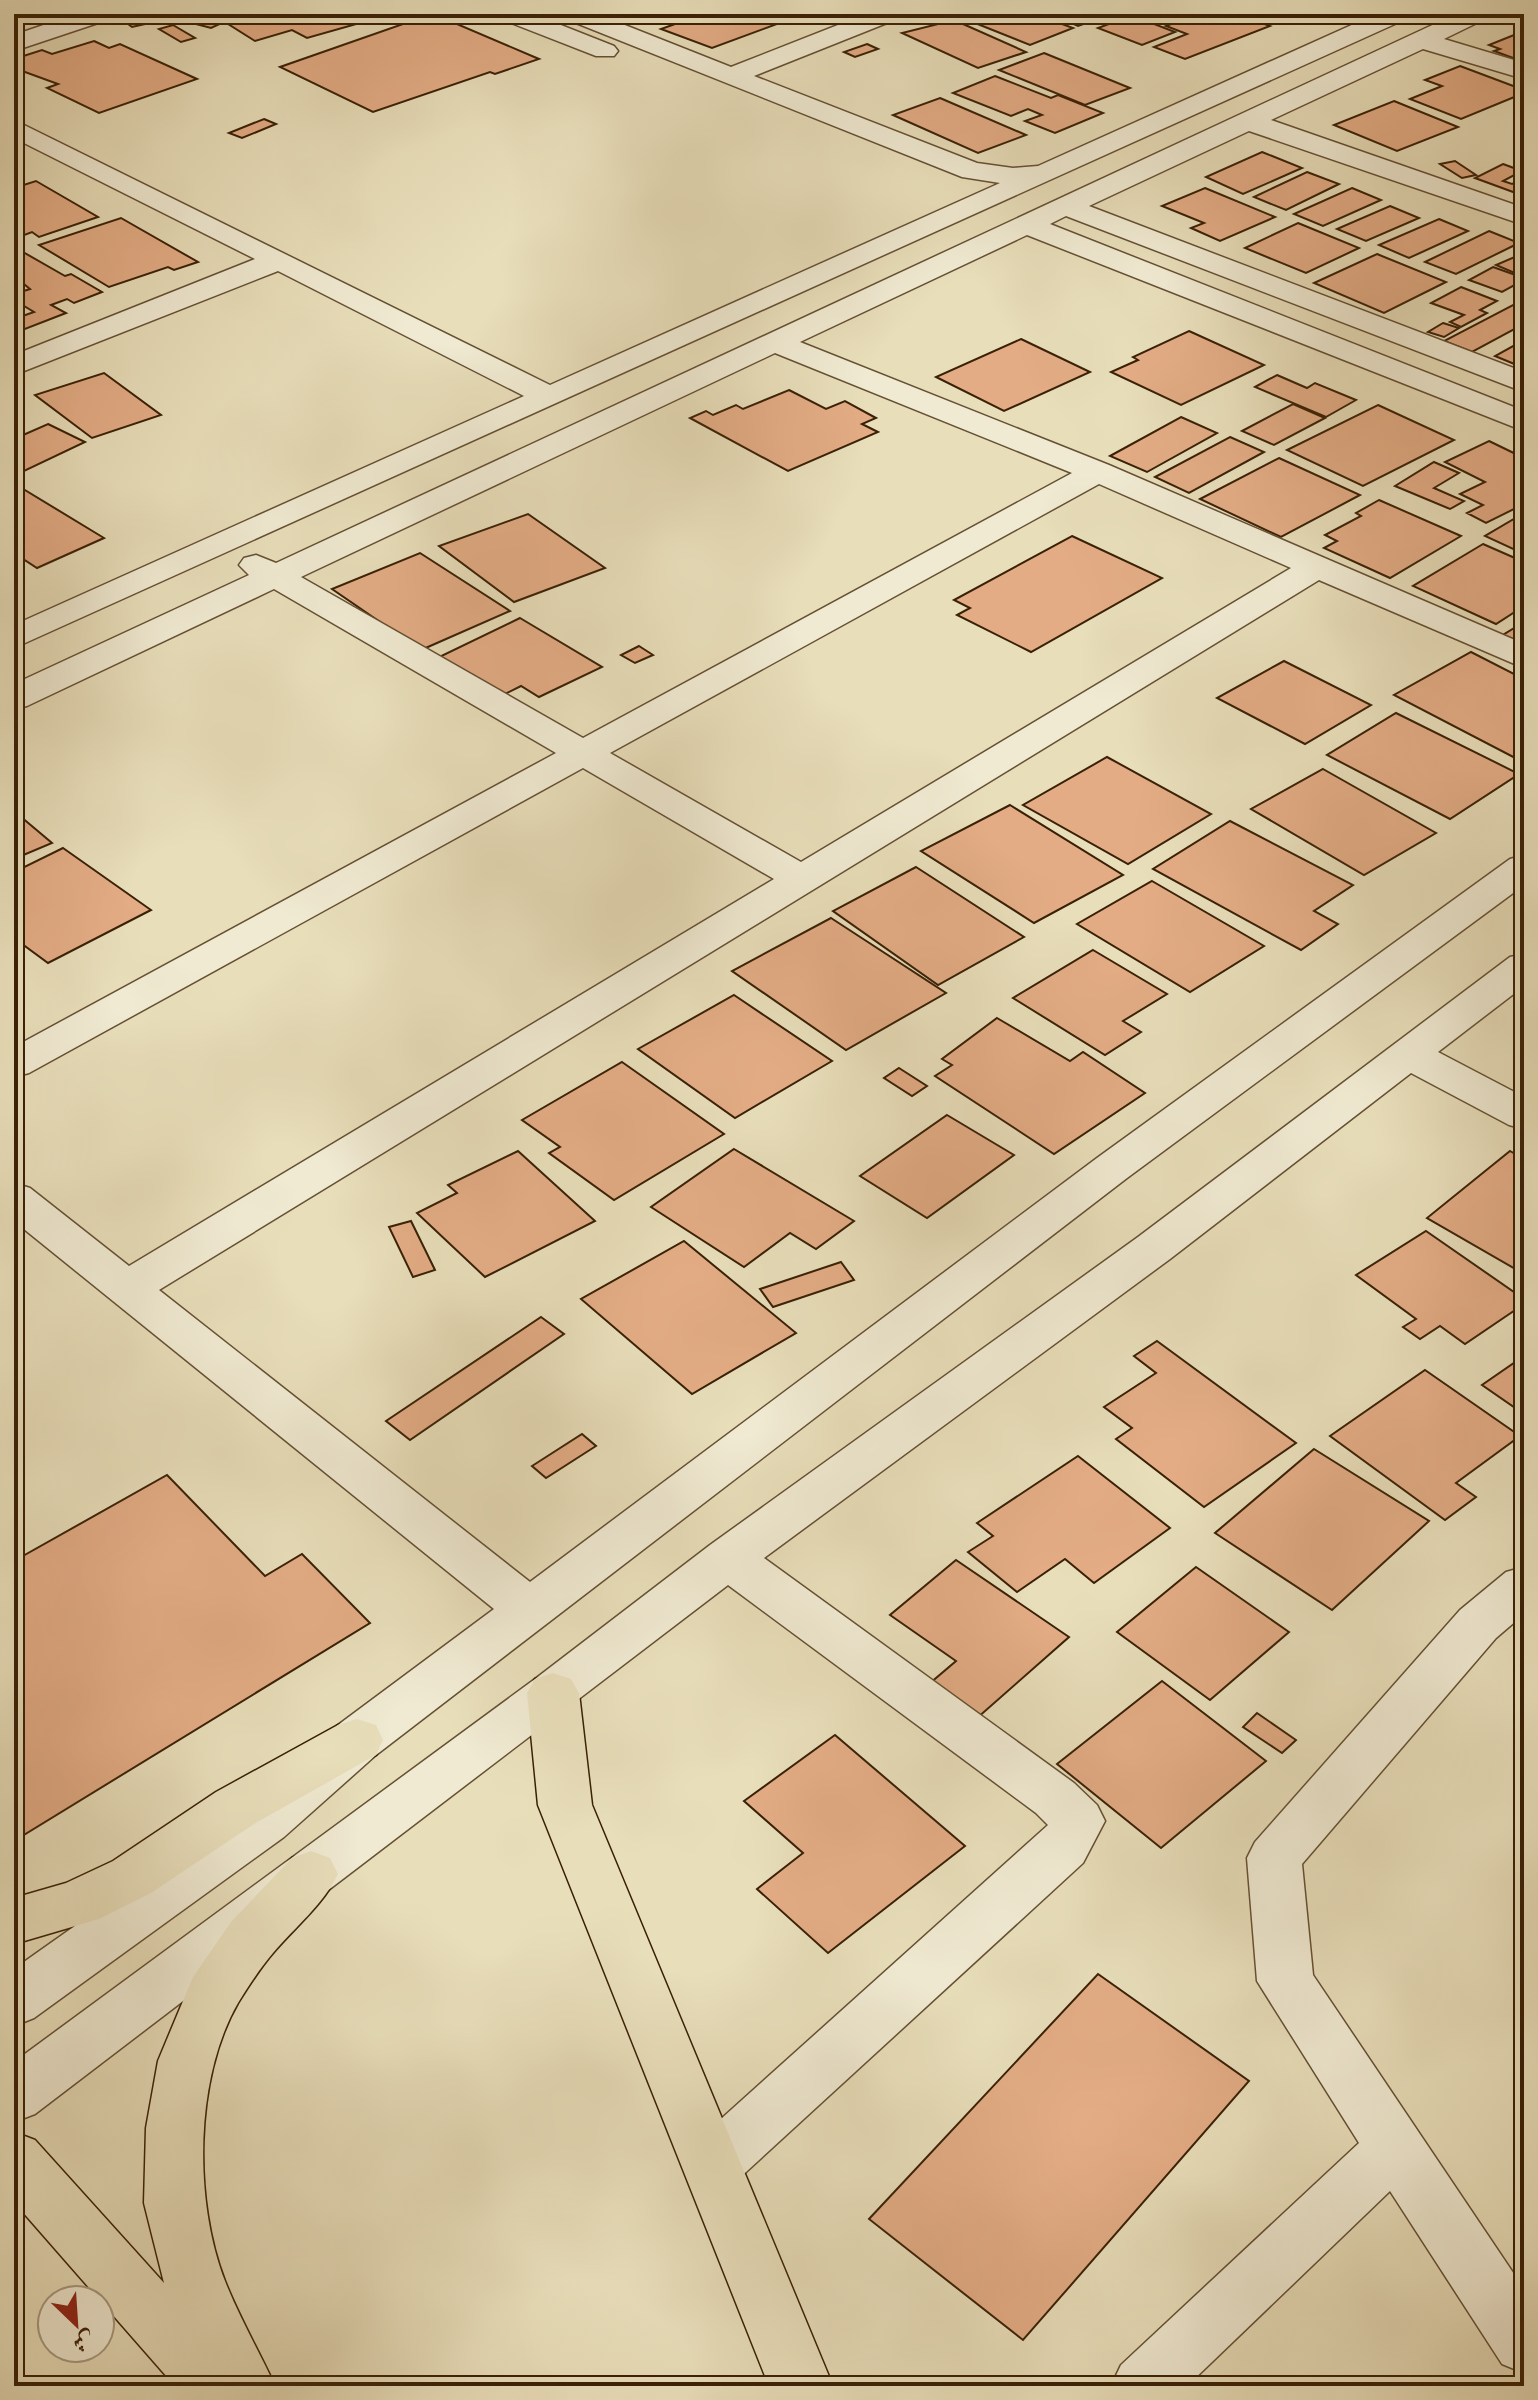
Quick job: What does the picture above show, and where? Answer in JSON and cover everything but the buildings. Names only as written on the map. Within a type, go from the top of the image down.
[{"type":"main road","points":[[553,1693],[565,1805],[801,2386]]},
{"type":"main road","points":[[14,1921],[79,1903],[132,1877],[235,1808],[357,1740]]},
{"type":"main road","points":[[243,2386],[195,2284],[174,2203],[175,2128],[187,2061],[213,1994],[251,1939],[311,1874]]},
{"type":"main road","points":[[14,2159],[216,2386]]},
{"type":"street","points":[[14,43],[101,14]]},
{"type":"street","points":[[510,14],[814,136]]},
{"type":"street","points":[[575,14],[950,163],[990,175],[1051,171]]},
{"type":"street","points":[[730,76],[888,14]]},
{"type":"street","points":[[14,638],[550,397],[949,205],[1051,171],[1397,14]]},
{"type":"street","points":[[14,698],[1476,14]]},
{"type":"street","points":[[1421,40],[1524,71]]},
{"type":"street","points":[[1247,121],[1524,217]]},
{"type":"street","points":[[14,128],[550,397]]},
{"type":"street","points":[[14,157],[48,145]]},
{"type":"street","points":[[915,177],[954,179],[961,174],[950,163]]},
{"type":"street","points":[[1065,206],[1524,383]]},
{"type":"street","points":[[1025,224],[1524,422]]},
{"type":"street","points":[[14,366],[279,260]]},
{"type":"street","points":[[1303,297],[1340,347]]},
{"type":"street","points":[[773,342],[1098,472],[1524,657]]},
{"type":"street","points":[[474,431],[386,493],[256,554],[253,559],[255,564],[802,879]]},
{"type":"street","points":[[14,1064],[1098,472]]},
{"type":"street","points":[[129,1287],[1318,566]]},
{"type":"street","points":[[14,2001],[265,1821],[357,1740],[1112,1168],[1524,867]]},
{"type":"street","points":[[14,2096],[553,1693],[728,1558],[1154,1248],[1524,966]]},
{"type":"street","points":[[1408,1054],[1524,1115]]},
{"type":"street","points":[[14,1198],[531,1610]]},
{"type":"street","points":[[713,2164],[1064,1847],[1078,1821],[1055,1798],[728,1558]]},
{"type":"street","points":[[1524,1586],[1478,1624],[1274,1858],[1285,1981],[1524,2343]]},
{"type":"street","points":[[1143,2386],[1395,2147]]}]
